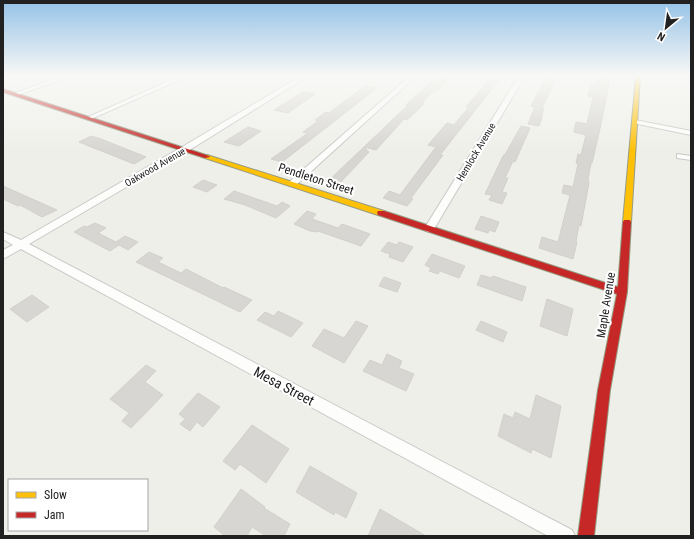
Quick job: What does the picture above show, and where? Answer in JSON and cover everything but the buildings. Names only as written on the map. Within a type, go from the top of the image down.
[{"type":"street","name":"Pendleton Street","points":[[38,101],[622,292]]},
{"type":"street","points":[[89,118],[128,101]]},
{"type":"street","name":"Oakwood Avenue","points":[[3,255],[185,149],[264,101]]},
{"type":"street","points":[[292,184],[385,101]]},
{"type":"street","name":"Hemlock Avenue","points":[[429,229],[507,101]]},
{"type":"street","name":"Maple Avenue","points":[[586,536],[604,390],[622,292],[636,101]]},
{"type":"street","points":[[635,122],[691,133]]},
{"type":"street","points":[[680,156],[691,158]]},
{"type":"street","name":"Mesa Street","points":[[3,236],[566,536]]},
{"type":"traffic: slow","points":[[627,222],[636,101]]},
{"type":"traffic: slow","points":[[207,157],[381,213]]},
{"type":"traffic: jam","points":[[37,101],[207,157]]},
{"type":"traffic: jam","points":[[381,213],[622,292]]},
{"type":"traffic: jam","points":[[586,536],[604,390],[622,292],[627,222]]}]
